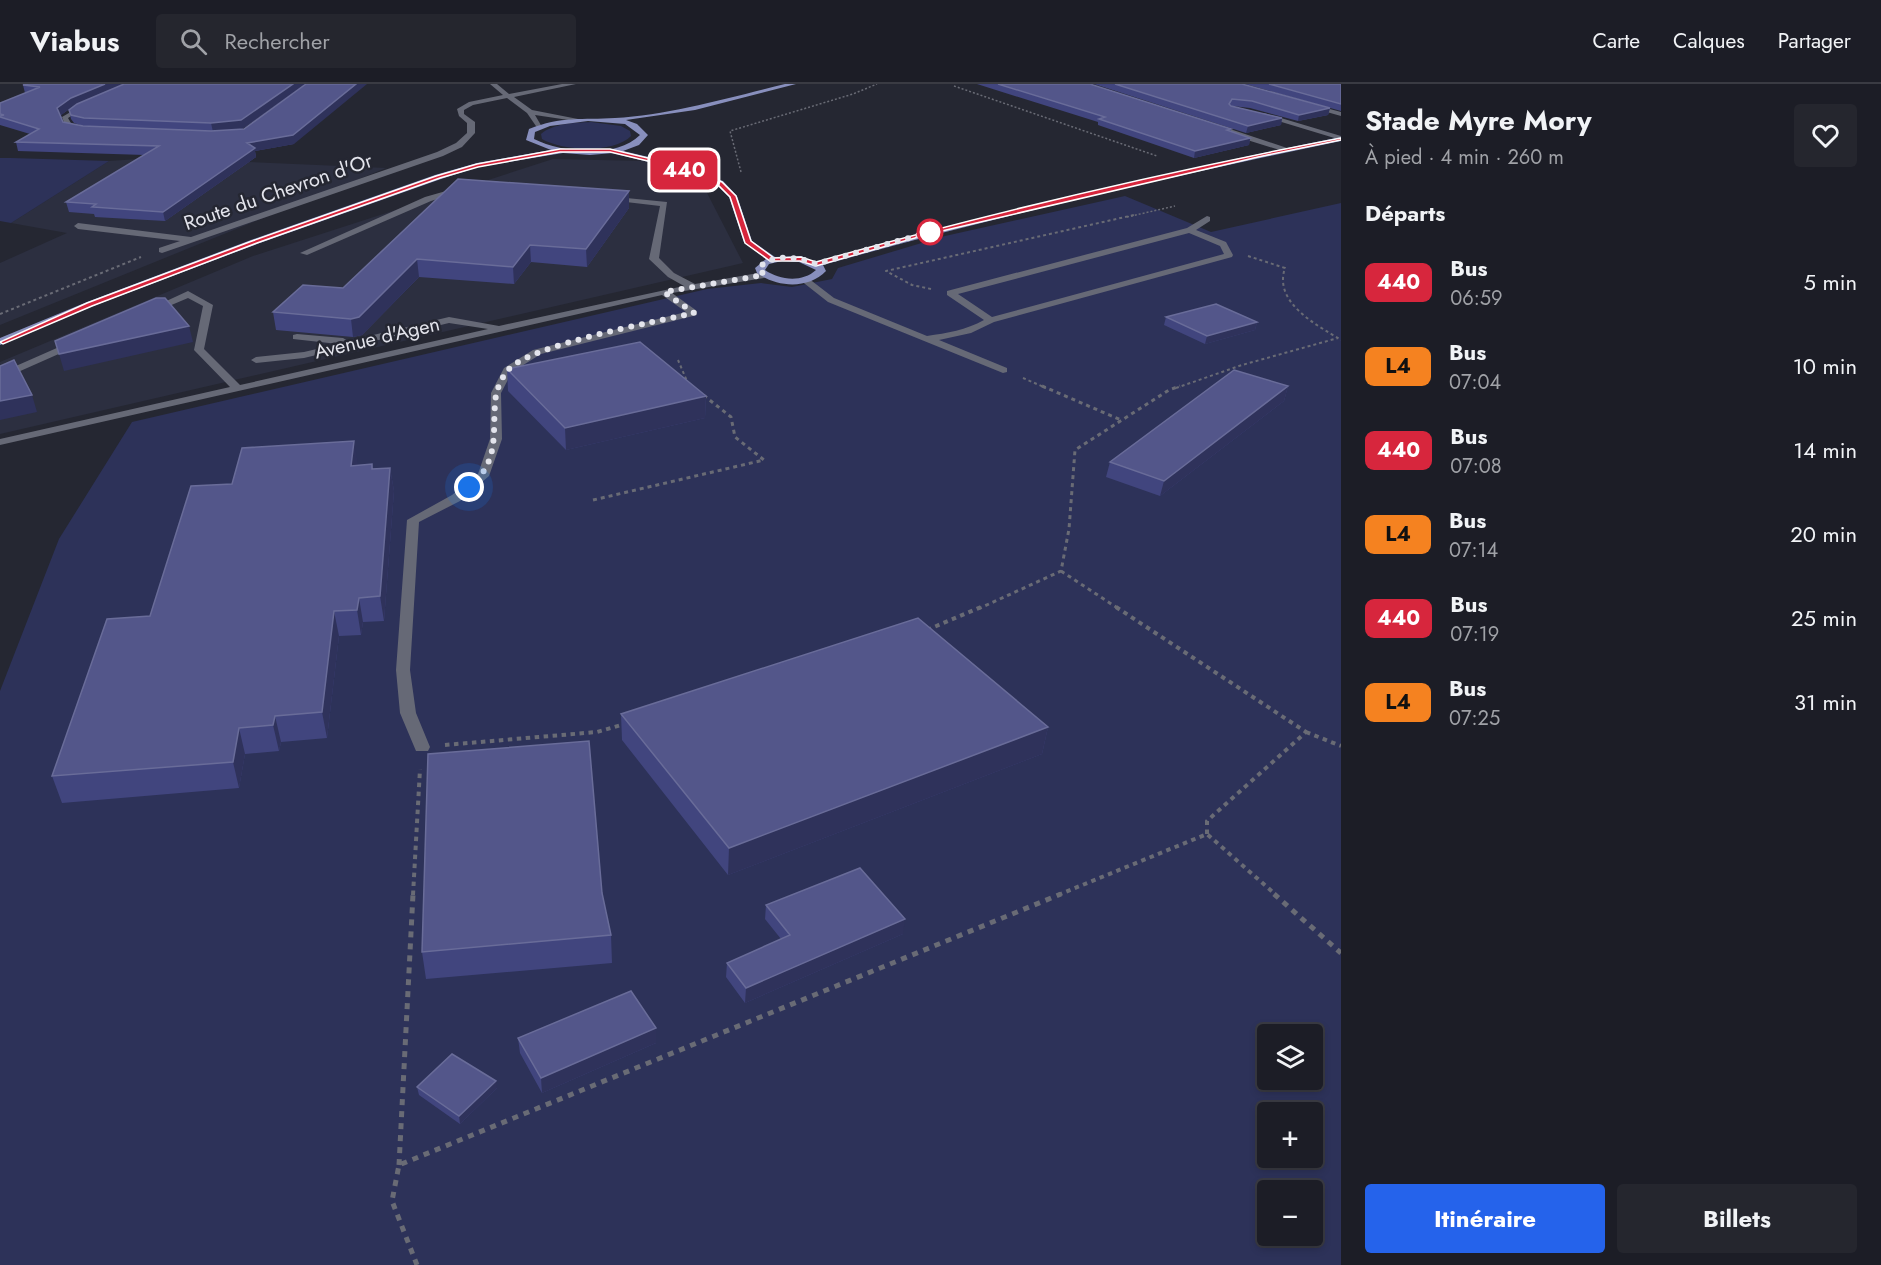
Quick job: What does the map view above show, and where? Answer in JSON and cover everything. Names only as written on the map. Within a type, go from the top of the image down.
[{"type":"main road","points":[[521,145],[530,140],[532,131],[538,127],[575,119],[613,120],[695,108],[793,84]]},
{"type":"main road","points":[[613,120],[637,126],[650,126],[695,108]]},
{"type":"main road","points":[[477,165],[560,151],[610,150],[636,143],[642,139],[650,126]]},
{"type":"main road","points":[[816,264],[821,271],[819,275],[805,280],[787,281],[764,275],[759,268],[773,260],[801,259],[816,264],[927,232],[1341,139]]},
{"type":"main road","points":[[530,140],[546,148],[560,151]]},
{"type":"main road","points":[[636,143],[671,165]]},
{"type":"main road","points":[[0,342],[90,304],[243,246],[477,165],[513,150]]},
{"type":"main road","points":[[610,150],[671,165],[720,183],[733,196],[748,242],[773,260]]},
{"type":"street","points":[[493,84],[530,112],[538,127]]},
{"type":"street","points":[[508,96],[573,84]]},
{"type":"street","name":"Route du Chevron d'Or","points":[[162,250],[440,154],[459,145],[471,133],[471,122],[461,115],[460,109],[471,103],[508,96]]},
{"type":"street","points":[[97,100],[76,109],[63,118],[69,126],[98,132]]},
{"type":"street","points":[[1308,105],[1341,114]]},
{"type":"street","points":[[530,112],[575,119]]},
{"type":"street","points":[[1260,114],[1341,139]]},
{"type":"street","points":[[1201,122],[1289,150]]},
{"type":"street","points":[[304,253],[428,199],[466,188]]},
{"type":"street","points":[[594,197],[664,204],[654,259],[671,275],[692,286]]},
{"type":"street","points":[[950,293],[1190,230],[1207,219]]},
{"type":"street","points":[[78,226],[191,239]]},
{"type":"street","points":[[925,339],[957,335],[978,328],[992,320],[1229,255],[1223,244],[1190,230]]},
{"type":"street","name":"Avenue d'Agen","points":[[0,442],[664,292],[764,275]]},
{"type":"street","points":[[805,280],[831,300],[1003,370]]},
{"type":"street","points":[[422,747],[408,713],[404,670],[413,520],[456,498],[483,476],[495,440],[496,393],[508,370],[537,352],[694,313],[664,292]]},
{"type":"street","points":[[950,293],[992,320]]},
{"type":"street","points":[[144,313],[188,294],[208,305],[199,350],[237,388]]},
{"type":"street","points":[[256,360],[304,355],[449,320],[503,328]]},
{"type":"street","points":[[0,377],[90,337]]},
{"type":"street","points":[[297,337],[352,342]]},
{"type":"path","points":[[742,173],[730,131],[853,94],[877,84]]},
{"type":"path","points":[[954,86],[1197,170]]},
{"type":"path","points":[[950,293],[912,285],[886,271],[1175,206]]},
{"type":"path","name":"Route du Chevron d'Or","points":[[0,314],[121,264],[162,250]]},
{"type":"path","points":[[1229,255],[1249,256],[1285,268],[1281,281],[1287,297],[1297,308],[1340,339]]},
{"type":"path","points":[[1061,571],[1069,529],[1075,450],[1169,390],[1242,365],[1340,339]]},
{"type":"path","points":[[593,500],[764,460],[735,437],[731,417],[685,380],[678,360]]},
{"type":"path","points":[[1003,370],[1122,420]]},
{"type":"path","points":[[921,632],[943,625],[1061,571]]},
{"type":"path","points":[[1061,571],[1306,732],[1341,746]]},
{"type":"path","points":[[417,1265],[392,1201],[399,1165],[422,747],[597,732],[631,722]]},
{"type":"path","points":[[1306,732],[1207,821],[1207,834],[1341,953]]},
{"type":"path","points":[[399,1165],[1207,834]]},
{"type":"shaded area","points":[[591,122],[621,126],[630,131],[631,136],[612,146],[588,149],[562,146],[542,139],[541,134],[546,130],[564,124]]},
{"type":"shaded area","points":[[0,158],[109,161],[11,223],[0,221]]},
{"type":"shaded area","points":[[153,158],[386,168],[0,325],[0,263],[67,233],[11,223],[109,161]]},
{"type":"shaded area","points":[[553,159],[644,161],[705,189],[743,263],[0,434],[0,362],[253,256]]},
{"type":"shaded area","points":[[1125,196],[1211,232],[1341,203],[1341,1265],[0,1265],[0,691],[59,539],[132,422],[707,289],[761,283],[792,287],[832,279],[838,268],[945,236]]},
{"type":"building","points":[[105,84],[71,98],[57,108],[63,122],[83,126],[211,131],[244,129],[306,84],[356,84],[293,135],[247,143],[255,148],[163,212],[92,207],[96,204],[66,202],[159,146],[16,142],[39,129],[0,117],[4,115],[0,114],[0,103],[40,87],[23,85]]},
{"type":"building","points":[[124,84],[293,84],[241,120],[211,123],[84,118],[71,115],[69,110],[77,104]]},
{"type":"building","points":[[998,84],[1090,84],[1231,129],[1227,130],[1250,138],[1195,151],[1099,119],[1105,117]]},
{"type":"building","points":[[1115,84],[1242,84],[1330,108],[1299,115],[1252,101],[1232,99],[1229,104],[1231,106],[1282,118],[1248,126]]},
{"type":"building","points":[[1269,84],[1341,84],[1341,104]]},
{"type":"building","points":[[458,179],[629,191],[586,249],[530,245],[513,267],[417,259],[359,317],[351,319],[273,312],[303,285],[343,288]]},
{"type":"building","points":[[156,298],[165,298],[189,326],[59,354],[55,341]]},
{"type":"building","points":[[1216,304],[1257,322],[1207,336],[1166,317]]},
{"type":"building","points":[[640,342],[706,396],[565,428],[507,369]]},
{"type":"building","points":[[14,360],[32,395],[0,401],[0,366]]},
{"type":"building","points":[[1234,370],[1288,386],[1164,481],[1110,462]]},
{"type":"building","points":[[354,441],[351,466],[372,464],[372,469],[390,468],[380,596],[359,598],[357,610],[334,611],[322,712],[275,716],[273,725],[239,728],[233,762],[52,776],[107,619],[150,616],[191,486],[232,484],[242,448]]},
{"type":"building","points":[[918,618],[1048,727],[729,848],[621,714]]},
{"type":"building","points":[[589,741],[602,893],[611,935],[422,952],[428,754]]},
{"type":"building","points":[[860,868],[905,919],[746,988],[727,963],[790,935],[766,905]]},
{"type":"building","points":[[631,991],[656,1028],[541,1078],[518,1038]]},
{"type":"building","points":[[452,1054],[496,1081],[459,1116],[417,1087]]},
{"type":"bus line","name":"440","points":[[0,342],[90,304],[254,242],[438,177],[477,165],[560,151],[610,150],[671,165],[720,183],[733,196],[748,242],[773,260],[801,259],[816,264],[927,232],[1341,139]]},
{"type":"route","points":[[469,487],[483,476],[495,440],[496,393],[508,370],[537,352],[617,330],[694,313],[664,292],[764,275],[759,268],[773,260],[801,259],[816,264],[930,232]]}]
